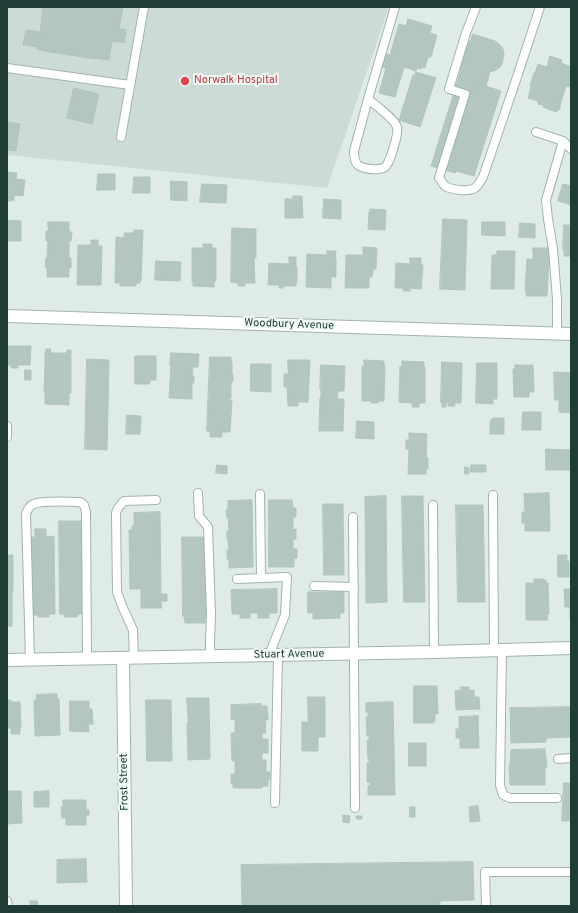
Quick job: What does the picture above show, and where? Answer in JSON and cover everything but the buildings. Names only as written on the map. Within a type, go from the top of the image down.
[{"type":"street","name":"Woodbury Avenue","points":[[7,316],[571,334]]},
{"type":"street","name":"Stuart Avenue","points":[[7,660],[571,648]]},
{"type":"street","name":"Frost Street","points":[[126,906],[129,658]]},
{"type":"lane","points":[[121,137],[144,7]]},
{"type":"lane","points":[[368,99],[397,126],[397,134],[389,163],[380,170],[369,169],[358,165],[354,159],[354,151],[368,99],[396,7]]},
{"type":"lane","points":[[476,7],[466,33],[449,89],[466,94],[439,178],[445,186],[465,190],[473,189],[483,178],[540,7]]},
{"type":"lane","points":[[7,68],[130,85]]},
{"type":"lane","points":[[536,132],[563,141],[571,149]]},
{"type":"lane","points":[[557,334],[557,299],[553,249],[546,200],[563,141]]},
{"type":"lane","points":[[7,426],[7,437]]},
{"type":"lane","points":[[198,493],[199,516],[208,527],[211,614],[210,656]]},
{"type":"lane","points":[[260,494],[261,578]]},
{"type":"lane","points":[[493,495],[498,650],[500,785],[503,795],[510,798],[557,798]]},
{"type":"lane","points":[[129,658],[133,630],[117,592],[116,513],[124,501],[156,500]]},
{"type":"lane","points":[[30,660],[26,514],[28,508],[34,504],[47,502],[80,502],[84,505],[86,512],[87,659]]},
{"type":"lane","points":[[433,505],[434,652]]},
{"type":"lane","points":[[353,517],[355,808]]},
{"type":"lane","points":[[237,579],[287,577],[285,615],[273,655],[275,803]]},
{"type":"lane","points":[[314,586],[354,587]]},
{"type":"lane","points":[[558,759],[571,758]]},
{"type":"lane","points":[[486,906],[485,872],[571,872]]},
{"type":"lane","points":[[7,901],[8,906]]},
{"type":"shaded area","name":"Norwalk Hospital","points":[[7,7],[389,7],[327,188],[7,155]]},
{"type":"place","name":"Norwalk Hospital","points":[[185,81]]}]
